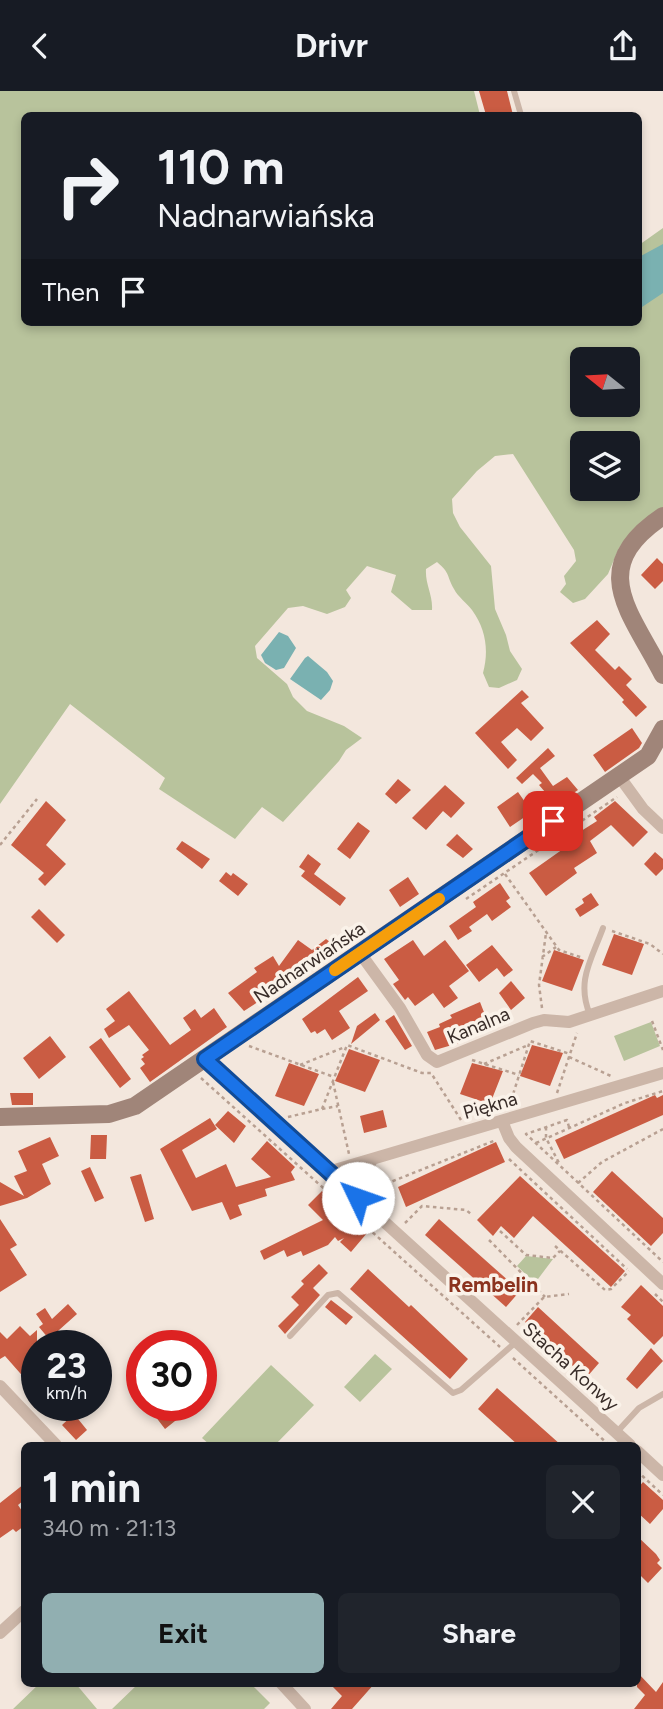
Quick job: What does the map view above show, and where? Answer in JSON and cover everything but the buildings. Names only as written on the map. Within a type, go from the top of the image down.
[{"type":"street","points":[[663,516],[628,549],[618,577],[621,593],[663,675]]},
{"type":"street","name":"Nadnarwiańska","points":[[0,1117],[119,1112],[135,1106],[648,756],[663,729]]},
{"type":"street","points":[[619,776],[643,809],[663,828]]},
{"type":"street","name":"Kanalna","points":[[359,953],[400,1008],[430,1060],[442,1061],[539,1021],[561,1023],[575,1020],[663,991]]},
{"type":"street","name":"Stacha Konwy","points":[[205,1059],[627,1442]]},
{"type":"street","name":"Piękna","points":[[328,1172],[663,1073]]},
{"type":"street","points":[[502,1121],[503,1140],[659,1289]]},
{"type":"street","points":[[360,1199],[360,1180],[372,1160]]},
{"type":"street","points":[[0,1386],[53,1442]]},
{"type":"street","points":[[641,1455],[663,1475]]},
{"type":"street","points":[[0,1633],[21,1614]]},
{"type":"street","points":[[284,1687],[297,1706]]},
{"type":"lane","points":[[514,91],[520,112]]},
{"type":"lane","points":[[590,1015],[582,992],[591,960],[605,931]]},
{"type":"lane","points":[[290,1336],[328,1295],[338,1293],[453,1393],[461,1390],[516,1342]]},
{"type":"lane","points":[[616,1433],[639,1408],[663,1394]]},
{"type":"path","points":[[0,845],[37,799]]},
{"type":"path","points":[[505,874],[556,947],[591,960]]},
{"type":"path","points":[[605,931],[645,942],[663,954]]},
{"type":"path","points":[[539,1021],[544,1006],[539,985],[546,933]]},
{"type":"path","points":[[542,957],[556,947]]},
{"type":"path","points":[[556,1096],[576,1037],[575,1020]]},
{"type":"path","points":[[652,1021],[663,1050]]},
{"type":"path","points":[[484,1064],[528,1045],[530,1041],[570,1055],[613,1079]]},
{"type":"path","points":[[299,1065],[347,1045],[422,1073],[431,1073],[463,1123]]},
{"type":"path","points":[[516,1108],[508,1110],[528,1045]]},
{"type":"path","points":[[249,1046],[333,1079]]},
{"type":"path","points":[[322,1109],[346,1047]]},
{"type":"path","points":[[466,1058],[519,1075]]},
{"type":"path","points":[[206,1079],[606,1442]]},
{"type":"path","points":[[333,1079],[350,1157],[341,1158]]},
{"type":"path","points":[[536,1143],[625,1103],[663,1091]]},
{"type":"path","points":[[292,1121],[288,1117],[338,1106]]},
{"type":"path","points":[[360,1199],[495,1139],[503,1140],[567,1120],[569,1127]]},
{"type":"path","points":[[547,1125],[546,1138],[560,1165]]},
{"type":"path","points":[[578,1183],[602,1162],[663,1129]]},
{"type":"path","points":[[526,1133],[663,1262]]},
{"type":"path","points":[[503,1140],[514,1166],[637,1278]]},
{"type":"path","points":[[405,1223],[422,1206],[466,1210],[471,1213]]},
{"type":"path","points":[[500,1231],[526,1255],[553,1258],[560,1251]]},
{"type":"path","points":[[489,1240],[545,1297]]},
{"type":"path","points":[[555,1246],[605,1290],[611,1289],[629,1271]]},
{"type":"path","points":[[659,1289],[663,1301]]},
{"type":"path","points":[[517,1325],[545,1297],[569,1294]]},
{"type":"path","points":[[641,1475],[663,1495]]},
{"type":"green space","points":[[0,91],[474,91],[479,112],[21,112],[21,326],[642,326],[642,243],[663,228],[663,507],[631,532],[619,548],[608,574],[585,599],[573,603],[560,592],[566,584],[564,576],[576,561],[574,550],[513,454],[495,456],[477,471],[452,499],[453,513],[460,527],[491,566],[495,609],[510,651],[522,669],[517,680],[499,688],[489,687],[483,673],[486,648],[483,632],[472,610],[456,592],[446,572],[437,562],[426,569],[432,610],[412,610],[391,592],[396,575],[367,566],[346,590],[351,598],[345,607],[327,614],[303,606],[288,608],[255,646],[257,658],[287,684],[293,697],[307,711],[344,726],[362,738],[346,750],[283,822],[262,807],[235,839],[159,789],[165,778],[70,704],[0,804]]},
{"type":"green space","points":[[651,1022],[660,1046],[624,1061],[614,1036]]},
{"type":"green space","points":[[526,1256],[553,1259],[535,1283],[517,1266]]},
{"type":"green space","points":[[375,1354],[392,1369],[360,1402],[344,1387]]},
{"type":"green space","points":[[271,1365],[314,1405],[278,1442],[207,1442],[202,1438]]},
{"type":"green space","points":[[36,1687],[79,1687],[97,1709],[13,1709]]},
{"type":"green space","points":[[135,1687],[254,1687],[270,1703],[264,1709],[112,1709]]},
{"type":"water","points":[[663,244],[663,293],[642,307],[642,255]]},
{"type":"water","points":[[279,632],[288,636],[296,648],[284,668],[276,670],[265,663],[261,655]]},
{"type":"water","points":[[308,656],[327,672],[333,681],[330,690],[321,700],[290,679]]},
{"type":"slow traffic","points":[[335,970],[439,899]]},
{"type":"district","name":"Rembelin","points":[[493,1285]]},
{"type":"route","points":[[358,1198],[205,1059],[553,821]]}]
